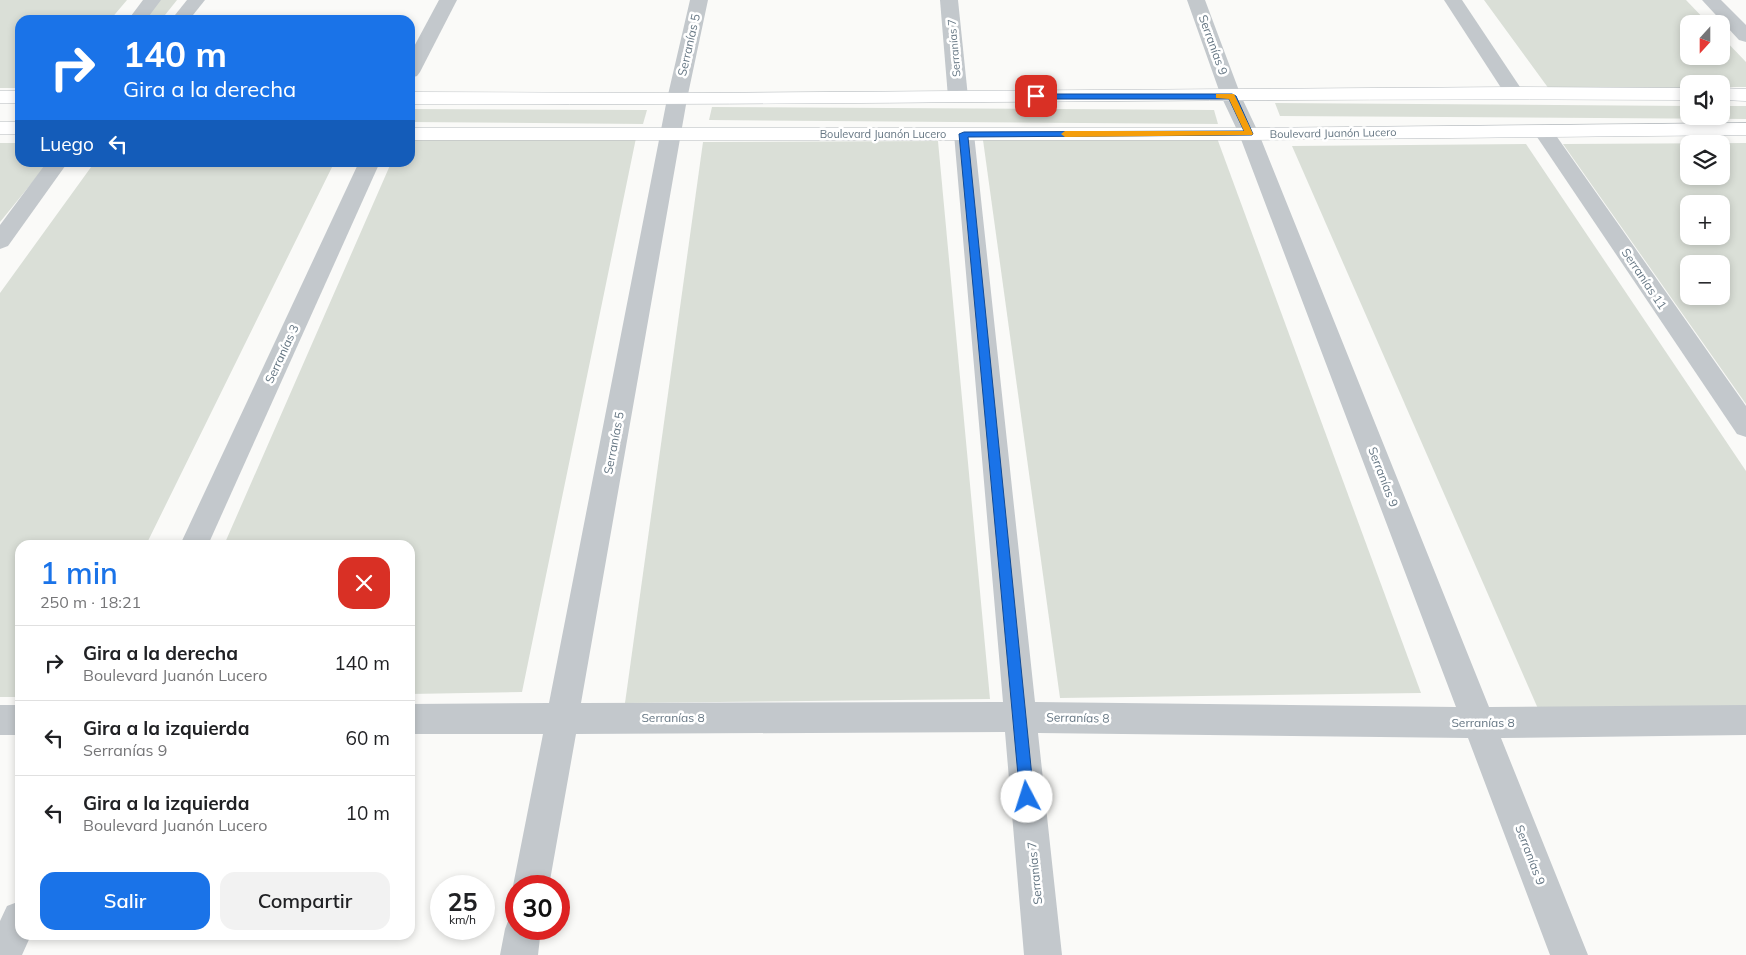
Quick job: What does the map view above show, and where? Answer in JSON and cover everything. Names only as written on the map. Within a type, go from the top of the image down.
[{"type":"main road","points":[[415,98],[677,99],[1514,93],[1680,94]]},
{"type":"main road","points":[[1730,94],[1746,94]]},
{"type":"main road","points":[[0,96],[15,97]]},
{"type":"main road","points":[[0,128],[15,128]]},
{"type":"main road","name":"Boulevard Juanón Lucero","points":[[415,134],[672,132],[1249,134],[1746,129]]},
{"type":"street","points":[[140,15],[152,0]]},
{"type":"street","points":[[184,15],[196,0]]},
{"type":"street","points":[[415,63],[448,0]]},
{"type":"street","name":"Serranías 5","points":[[533,875],[677,99],[699,0]]},
{"type":"street","name":"Serranías 7","points":[[949,0],[958,96]]},
{"type":"street","name":"Serranías 9","points":[[1196,0],[1232,96],[1249,134],[1480,723],[1569,955]]},
{"type":"street","points":[[1453,0],[1514,93]]},
{"type":"street","points":[[1711,0],[1746,36]]},
{"type":"street","name":"Serranías 11","points":[[1543,130],[1746,427]]},
{"type":"street","name":"Serranías 7","points":[[964,134],[1043,955]]},
{"type":"street","points":[[0,241],[54,167]]},
{"type":"street","name":"Serranías 3","points":[[196,540],[368,167]]},
{"type":"street","name":"Serranías 8","points":[[415,719],[1020,717],[1480,723],[1746,720]]},
{"type":"street","points":[[0,720],[15,720]]},
{"type":"street","points":[[3,955],[15,930]]},
{"type":"street","points":[[518,955],[521,940]]},
{"type":"shaded area","points":[[0,0],[127,0],[114,15],[15,15],[15,88],[0,88]]},
{"type":"shaded area","points":[[158,0],[177,0],[165,15],[146,15]]},
{"type":"shaded area","points":[[1484,0],[1686,0],[1700,15],[1680,15],[1680,65],[1730,65],[1730,45],[1746,62],[1746,87],[1730,87],[1730,75],[1680,75],[1680,88],[1549,89]]},
{"type":"shaded area","points":[[1275,103],[1680,106],[1680,119],[1280,116]]},
{"type":"shaded area","points":[[1730,106],[1746,106],[1746,119],[1730,119]]},
{"type":"shaded area","points":[[712,107],[1214,110],[1218,124],[709,120]]},
{"type":"shaded area","points":[[415,109],[647,110],[643,124],[415,122]]},
{"type":"shaded area","points":[[636,138],[522,692],[415,694],[415,540],[226,540],[389,167],[415,167],[415,140]]},
{"type":"shaded area","points":[[1217,138],[1421,693],[1060,698],[983,140]]},
{"type":"shaded area","points":[[938,141],[990,699],[625,703],[703,142]]},
{"type":"shaded area","points":[[0,143],[15,143],[15,167],[45,167],[0,222]]},
{"type":"shaded area","points":[[1680,143],[1680,185],[1730,185],[1730,143],[1746,143],[1746,404],[1563,144]]},
{"type":"shaded area","points":[[1526,144],[1746,471],[1746,708],[1539,711],[1292,146]]},
{"type":"shaded area","points":[[91,167],[332,167],[148,540],[15,540],[15,697],[0,697],[0,293]]},
{"type":"slow traffic","points":[[1065,134],[1249,134],[1232,96],[1219,96]]},
{"type":"route","points":[[1027,797],[964,134],[1249,134],[1232,96],[1036,96]]}]
